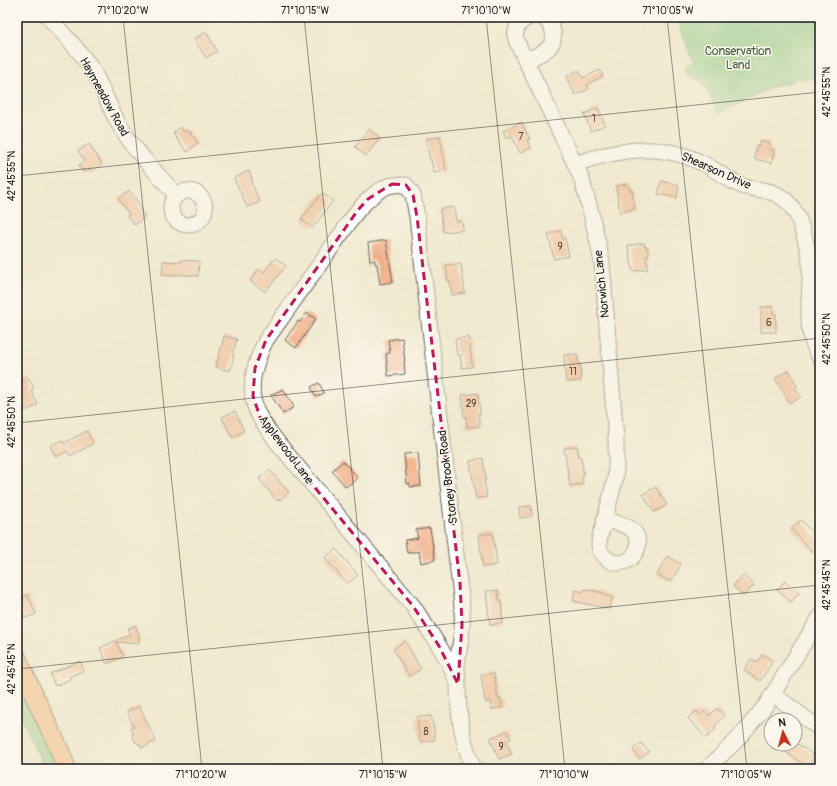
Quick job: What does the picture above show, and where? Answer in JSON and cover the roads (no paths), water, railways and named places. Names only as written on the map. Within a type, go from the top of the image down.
[{"type":"main road","points":[[17,658],[67,769]]},
{"type":"street","name":"Haymeadow Road","points":[[48,17],[88,63],[98,80],[111,112],[125,135],[176,195]]},
{"type":"street","name":"Norwich Lane","points":[[529,17],[521,22],[517,28],[516,40],[575,164],[585,191],[602,263],[616,439],[615,478],[604,520]]},
{"type":"street","points":[[526,60],[546,50],[552,43],[554,35],[552,27],[547,20],[541,17]]},
{"type":"street","name":"Shearson Drive","points":[[575,164],[605,155],[639,149],[655,149],[673,152],[702,162],[742,186],[768,191],[785,199],[797,214],[809,251],[811,268],[809,326],[811,340],[820,358]]},
{"type":"street","name":"Applewood Lane","points":[[406,185],[392,184],[378,191],[358,210],[266,340],[259,353],[255,368],[253,396],[255,408],[278,443],[412,606],[439,646],[458,684]]},
{"type":"street","name":"Stoney Brook Road","points":[[406,185],[412,195],[417,217],[460,583],[462,624],[457,668],[459,714],[461,730],[469,758],[474,769]]},
{"type":"street","points":[[707,769],[738,739],[766,705],[820,617]]},
{"type":"street","points":[[773,694],[820,729]]},
{"type":"park label","name":"Conservation Land","points":[[738,58]]}]
